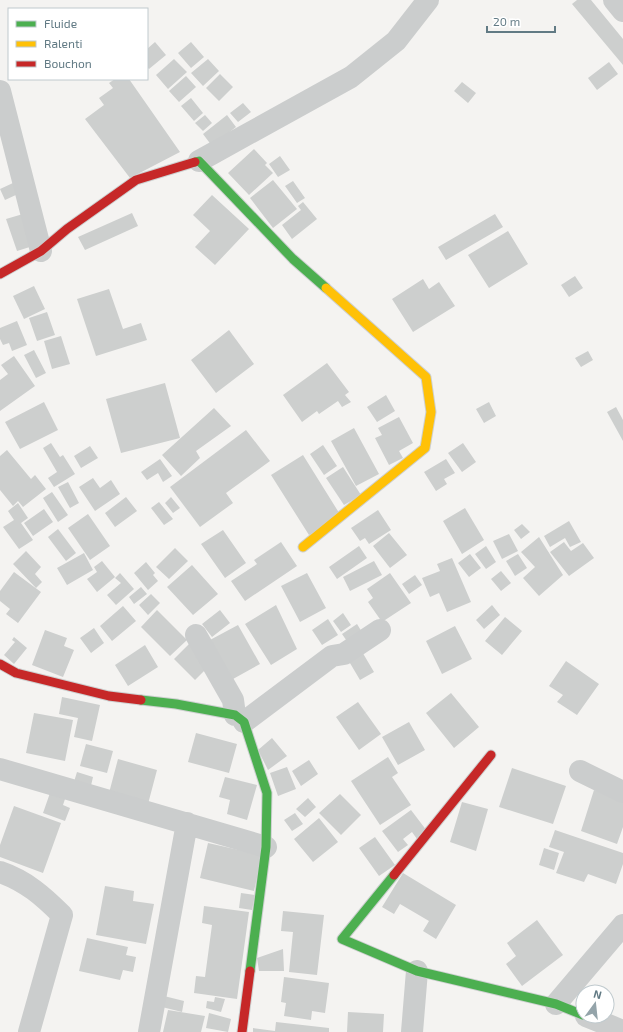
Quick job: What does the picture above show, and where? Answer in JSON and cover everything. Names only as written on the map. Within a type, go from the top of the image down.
[{"type":"street","points":[[0,274],[41,251],[67,229],[136,180],[199,161],[351,76],[396,41],[428,0]]},
{"type":"street","points":[[614,0],[623,11]]},
{"type":"street","points":[[0,91],[41,251]]},
{"type":"street","points":[[199,161],[293,259],[426,377],[431,412],[425,448],[303,547]]},
{"type":"street","points":[[0,664],[16,673],[109,696],[176,704],[239,719],[332,656],[344,654],[380,630]]},
{"type":"street","points":[[196,635],[234,700],[239,719],[267,793],[266,847],[242,1032]]},
{"type":"street","points":[[491,755],[342,939],[417,972],[556,1004],[575,1012]]},
{"type":"street","points":[[0,769],[266,847]]},
{"type":"street","points":[[580,771],[623,792]]},
{"type":"street","points":[[149,1032],[187,823]]},
{"type":"street","points":[[0,872],[16,877],[39,892],[62,915],[29,1032]]},
{"type":"street","points":[[556,1004],[623,925]]},
{"type":"street","points":[[412,1032],[417,972]]},
{"type":"street","points":[[605,1024],[623,1031]]},
{"type":"building","points":[[577,0],[591,0],[623,39],[623,65],[572,4]]},
{"type":"building","points":[[155,42],[166,55],[149,69],[148,68],[148,48]]},
{"type":"building","points":[[191,42],[204,57],[191,68],[178,53]]},
{"type":"building","points":[[174,59],[187,72],[168,89],[156,75]]},
{"type":"building","points":[[208,59],[219,71],[203,86],[191,73]]},
{"type":"building","points":[[609,62],[618,74],[597,90],[588,78]]},
{"type":"building","points":[[220,74],[233,87],[219,101],[206,88]]},
{"type":"building","points":[[186,76],[196,87],[179,102],[169,91]]},
{"type":"building","points":[[114,80],[130,80],[180,152],[130,178],[85,119],[104,105],[99,98],[113,88],[109,83]]},
{"type":"building","points":[[462,82],[476,93],[468,103],[454,91]]},
{"type":"building","points":[[191,98],[203,113],[194,121],[181,106]]},
{"type":"building","points":[[243,103],[251,112],[238,122],[230,113]]},
{"type":"building","points":[[205,115],[212,123],[203,131],[195,123]]},
{"type":"building","points":[[227,115],[236,127],[212,146],[203,134]]},
{"type":"building","points":[[254,149],[267,163],[265,165],[273,173],[249,195],[228,173]]},
{"type":"building","points":[[280,156],[290,170],[278,177],[269,164]]},
{"type":"building","points":[[273,180],[297,209],[273,228],[250,198]]},
{"type":"building","points":[[293,181],[305,198],[297,203],[285,186]]},
{"type":"building","points":[[13,183],[18,194],[5,200],[0,189]]},
{"type":"building","points":[[212,195],[249,229],[215,265],[195,247],[210,231],[193,215]]},
{"type":"building","points":[[303,202],[317,219],[292,239],[282,225],[301,210],[298,206]]},
{"type":"building","points":[[132,213],[138,226],[85,250],[78,237]]},
{"type":"building","points":[[23,214],[33,246],[17,251],[6,219]]},
{"type":"building","points":[[495,214],[503,227],[446,260],[438,247]]},
{"type":"building","points":[[508,231],[528,264],[489,288],[468,255]]},
{"type":"building","points":[[575,276],[583,288],[569,297],[561,285]]},
{"type":"building","points":[[423,279],[429,289],[439,282],[455,306],[413,332],[392,299]]},
{"type":"building","points":[[34,286],[45,309],[24,319],[13,296]]},
{"type":"building","points":[[109,289],[123,329],[141,323],[147,340],[96,356],[77,299]]},
{"type":"building","points":[[47,312],[55,335],[37,341],[29,318]]},
{"type":"building","points":[[17,321],[27,345],[12,351],[9,343],[3,345],[0,339],[0,328]]},
{"type":"building","points":[[229,330],[254,364],[216,393],[191,360]]},
{"type":"building","points":[[61,336],[70,364],[52,369],[44,341]]},
{"type":"building","points":[[34,350],[46,373],[36,378],[24,355]]},
{"type":"building","points":[[588,351],[593,360],[581,367],[575,358]]},
{"type":"building","points":[[14,356],[35,386],[0,411],[0,380],[8,374],[1,365]]},
{"type":"building","points":[[327,363],[349,392],[345,395],[351,402],[342,407],[338,401],[319,414],[317,411],[302,422],[283,395]]},
{"type":"building","points":[[165,383],[180,438],[121,453],[106,399]]},
{"type":"building","points":[[386,395],[395,411],[377,422],[367,407]]},
{"type":"building","points":[[44,402],[58,430],[20,449],[5,422]]},
{"type":"building","points":[[489,402],[496,416],[484,423],[476,409]]},
{"type":"building","points":[[616,407],[623,420],[623,441],[607,412]]},
{"type":"building","points":[[214,408],[231,426],[196,451],[200,458],[181,476],[162,455]]},
{"type":"building","points":[[399,417],[413,443],[399,451],[403,458],[389,465],[375,438],[382,435],[378,428]]},
{"type":"building","points":[[354,428],[379,474],[356,486],[331,441]]},
{"type":"building","points":[[246,430],[270,461],[226,493],[233,503],[200,527],[170,487]]},
{"type":"building","points":[[51,443],[60,457],[63,455],[75,474],[54,487],[48,478],[57,472],[43,448]]},
{"type":"building","points":[[463,443],[476,462],[462,472],[448,453]]},
{"type":"building","points":[[323,445],[337,466],[324,475],[310,454]]},
{"type":"building","points":[[90,446],[98,458],[81,468],[74,456]]},
{"type":"building","points":[[7,450],[31,479],[35,475],[46,489],[23,507],[18,501],[13,506],[0,490],[0,456]]},
{"type":"building","points":[[303,455],[341,516],[309,535],[271,475]]},
{"type":"building","points":[[160,459],[172,476],[163,482],[158,473],[147,480],[141,472]]},
{"type":"building","points":[[446,459],[455,473],[444,479],[447,484],[436,491],[424,472]]},
{"type":"building","points":[[343,467],[361,495],[344,505],[326,478]]},
{"type":"building","points":[[93,478],[100,488],[111,480],[120,494],[95,511],[79,487]]},
{"type":"building","points":[[68,482],[79,503],[70,508],[58,487]]},
{"type":"building","points":[[52,492],[68,515],[58,522],[43,498]]},
{"type":"building","points":[[126,497],[137,511],[115,527],[105,513]]},
{"type":"building","points":[[171,497],[180,508],[173,513],[165,503]]},
{"type":"building","points":[[159,502],[173,519],[164,525],[151,508]]},
{"type":"building","points":[[18,503],[28,518],[21,523],[33,540],[19,549],[3,527],[14,520],[8,511]]},
{"type":"building","points":[[465,508],[484,540],[462,554],[443,521]]},
{"type":"building","points":[[44,509],[53,522],[33,536],[24,523]]},
{"type":"building","points":[[378,510],[391,530],[369,544],[365,538],[360,541],[351,528]]},
{"type":"building","points":[[88,514],[110,546],[90,560],[68,528]]},
{"type":"building","points":[[569,521],[581,542],[570,547],[565,538],[550,547],[544,536]]},
{"type":"building","points":[[522,524],[530,532],[521,539],[514,530]]},
{"type":"building","points":[[58,529],[76,553],[66,561],[48,537]]},
{"type":"building","points":[[223,530],[246,563],[225,578],[201,544]]},
{"type":"building","points":[[389,533],[407,555],[390,568],[373,546]]},
{"type":"building","points":[[509,534],[518,551],[502,559],[493,541]]},
{"type":"building","points":[[539,537],[563,575],[539,596],[523,578],[535,567],[521,552]]},
{"type":"building","points":[[281,542],[297,566],[245,601],[231,581],[257,564],[254,560]]},
{"type":"building","points":[[564,542],[571,551],[583,543],[594,558],[569,576],[550,552]]},
{"type":"building","points":[[359,546],[367,558],[337,579],[329,567]]},
{"type":"building","points":[[486,546],[496,562],[486,569],[475,554]]},
{"type":"building","points":[[175,548],[188,561],[169,579],[156,567]]},
{"type":"building","points":[[26,551],[41,567],[35,574],[42,582],[36,588],[13,564]]},
{"type":"building","points":[[84,553],[93,570],[67,585],[57,568]]},
{"type":"building","points":[[470,554],[481,568],[469,577],[458,563]]},
{"type":"building","points":[[518,554],[527,568],[515,576],[506,561]]},
{"type":"building","points":[[452,558],[471,602],[447,612],[439,593],[430,597],[422,578],[440,571],[437,564]]},
{"type":"building","points":[[102,561],[115,577],[97,592],[87,579],[97,572],[94,567]]},
{"type":"building","points":[[374,561],[382,575],[350,591],[343,577]]},
{"type":"building","points":[[146,562],[155,573],[153,575],[158,581],[148,590],[134,573]]},
{"type":"building","points":[[192,565],[218,594],[193,615],[167,587]]},
{"type":"building","points":[[501,571],[511,583],[501,591],[491,579]]},
{"type":"building","points":[[14,572],[41,592],[18,623],[6,614],[10,609],[0,601],[0,591]]},
{"type":"building","points":[[120,573],[134,589],[116,605],[107,595],[121,583],[115,578]]},
{"type":"building","points":[[307,573],[326,608],[300,622],[281,586]]},
{"type":"building","points":[[390,573],[411,603],[382,622],[368,602],[373,598],[367,589]]},
{"type":"building","points":[[415,575],[422,585],[409,594],[402,584]]},
{"type":"building","points":[[141,587],[147,594],[134,604],[129,597]]},
{"type":"building","points":[[151,594],[160,603],[148,615],[139,605]]},
{"type":"building","points":[[276,605],[297,649],[271,665],[245,624]]},
{"type":"building","points":[[492,605],[500,615],[484,629],[476,620]]},
{"type":"building","points":[[123,606],[136,621],[112,641],[100,626]]},
{"type":"building","points":[[157,610],[187,640],[170,656],[141,627]]},
{"type":"building","points":[[220,610],[230,623],[212,637],[202,624]]},
{"type":"building","points":[[343,613],[351,625],[341,632],[333,621]]},
{"type":"building","points":[[505,617],[522,631],[502,655],[485,641]]},
{"type":"building","points":[[328,619],[338,635],[322,645],[312,630]]},
{"type":"building","points":[[357,624],[365,637],[351,647],[342,634]]},
{"type":"building","points":[[238,625],[260,664],[233,679],[210,640]]},
{"type":"building","points":[[455,626],[472,659],[442,674],[426,641]]},
{"type":"building","points":[[94,628],[104,643],[91,653],[80,638]]},
{"type":"building","points":[[45,630],[67,638],[64,646],[74,650],[63,677],[32,665]]},
{"type":"building","points":[[14,637],[27,648],[14,664],[4,655],[15,642],[12,640]]},
{"type":"building","points":[[189,644],[210,665],[195,680],[174,659]]},
{"type":"building","points":[[145,645],[158,667],[128,686],[115,665]]},
{"type":"building","points":[[361,650],[374,672],[360,680],[347,658]]},
{"type":"building","points":[[566,661],[599,684],[577,715],[557,702],[563,695],[549,686]]},
{"type":"building","points":[[451,693],[479,727],[454,748],[426,713]]},
{"type":"building","points":[[62,697],[100,705],[92,741],[74,737],[78,718],[59,714]]},
{"type":"building","points":[[358,702],[381,734],[359,750],[336,717]]},
{"type":"building","points":[[34,713],[73,720],[65,761],[26,753]]},
{"type":"building","points":[[409,722],[425,750],[398,765],[382,737]]},
{"type":"building","points":[[196,733],[237,744],[229,773],[188,762]]},
{"type":"building","points":[[272,738],[287,756],[268,770],[258,750]]},
{"type":"building","points":[[86,744],[113,751],[107,773],[80,766]]},
{"type":"building","points":[[388,757],[398,773],[392,777],[411,805],[380,825],[351,781]]},
{"type":"building","points":[[118,759],[157,770],[148,804],[109,793]]},
{"type":"building","points":[[309,760],[318,774],[301,786],[292,771]]},
{"type":"building","points":[[287,767],[296,789],[278,796],[270,773]]},
{"type":"building","points":[[512,768],[566,786],[553,824],[499,807]]},
{"type":"building","points":[[77,772],[93,777],[90,790],[73,785]]},
{"type":"building","points":[[225,777],[257,785],[247,820],[227,814],[230,800],[219,797]]},
{"type":"building","points":[[594,790],[623,800],[623,827],[617,844],[581,831]]},
{"type":"building","points":[[50,793],[65,799],[63,805],[70,808],[65,821],[43,813]]},
{"type":"building","points":[[340,794],[361,815],[341,835],[319,813]]},
{"type":"building","points":[[308,798],[316,807],[305,817],[296,809]]},
{"type":"building","points":[[462,802],[488,809],[476,851],[450,842]]},
{"type":"building","points":[[14,806],[61,823],[43,873],[0,857],[0,845]]},
{"type":"building","points":[[411,810],[427,831],[417,839],[412,832],[403,839],[408,845],[398,852],[382,831]]},
{"type":"building","points":[[295,813],[303,824],[292,831],[284,820]]},
{"type":"building","points":[[319,818],[338,842],[313,862],[294,839]]},
{"type":"building","points":[[555,830],[623,853],[623,864],[616,884],[588,874],[584,882],[556,873],[564,852],[549,847]]},
{"type":"building","points":[[375,837],[395,865],[379,876],[359,848]]},
{"type":"building","points":[[208,843],[262,855],[254,891],[200,878]]},
{"type":"building","points":[[544,848],[559,853],[554,870],[539,865]]},
{"type":"building","points":[[403,873],[456,905],[436,939],[423,931],[429,921],[400,904],[394,914],[382,907]]},
{"type":"building","points":[[105,886],[134,891],[133,901],[154,904],[146,944],[96,935]]},
{"type":"building","points":[[241,893],[255,895],[252,910],[239,908]]},
{"type":"building","points":[[204,906],[249,912],[237,999],[194,993],[196,976],[205,977],[212,925],[202,923]]},
{"type":"building","points":[[283,911],[324,915],[317,975],[289,972],[293,932],[281,931]]},
{"type":"building","points":[[537,920],[563,955],[522,986],[506,964],[516,956],[507,943]]},
{"type":"building","points":[[87,938],[128,947],[126,955],[136,957],[133,972],[123,970],[120,980],[79,971]]},
{"type":"building","points":[[283,949],[284,971],[259,971],[257,958]]},
{"type":"building","points":[[284,977],[329,983],[325,1013],[312,1011],[311,1020],[284,1016],[286,1003],[281,1002]]},
{"type":"building","points":[[164,996],[184,1001],[182,1012],[162,1007]]},
{"type":"building","points":[[215,997],[225,999],[221,1012],[206,1008],[207,1001],[214,1002]]},
{"type":"building","points":[[168,1010],[205,1016],[201,1032],[163,1032]]},
{"type":"building","points":[[348,1012],[384,1014],[383,1032],[347,1032]]},
{"type":"building","points":[[209,1013],[231,1019],[228,1032],[206,1028]]},
{"type":"building","points":[[276,1022],[329,1028],[329,1032],[253,1032],[253,1028],[275,1031]]},
{"type":"traffic: fast","points":[[195,162],[199,161],[293,259],[326,288]]},
{"type":"traffic: fast","points":[[141,700],[176,704],[235,715],[244,722],[267,793],[266,847],[250,971]]},
{"type":"traffic: fast","points":[[394,875],[342,939],[417,971],[556,1004],[575,1012]]},
{"type":"traffic: slow","points":[[303,547],[425,448],[431,412],[426,377],[326,288]]},
{"type":"traffic: jam","points":[[0,274],[41,251],[67,229],[136,180],[195,162]]},
{"type":"traffic: jam","points":[[0,664],[16,673],[109,696],[141,700]]},
{"type":"traffic: jam","points":[[394,875],[491,755]]},
{"type":"traffic: jam","points":[[242,1032],[250,971]]}]
